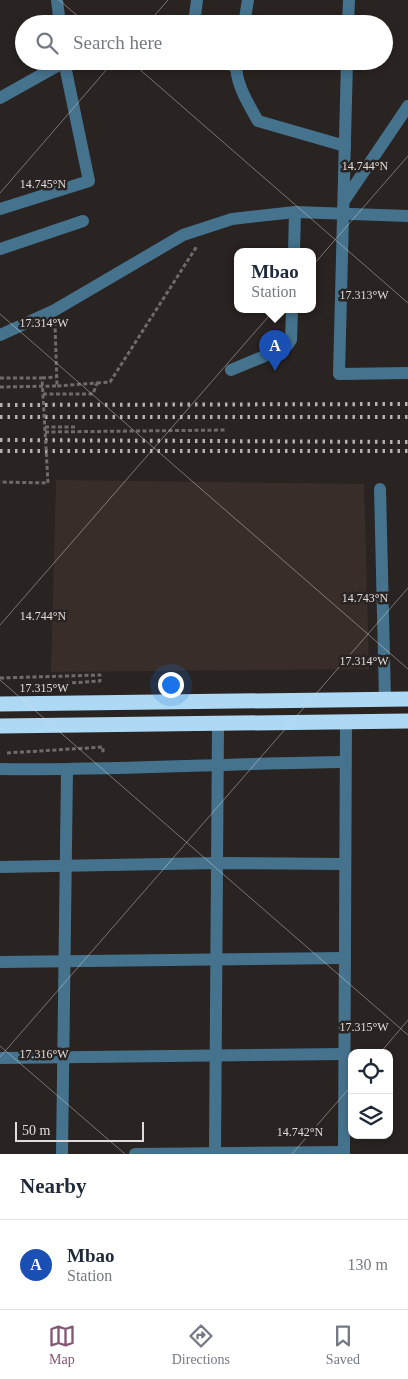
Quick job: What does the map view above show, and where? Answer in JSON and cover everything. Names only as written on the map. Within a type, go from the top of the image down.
[{"type":"highway","points":[[0,704],[408,699]]},
{"type":"highway","points":[[0,726],[218,725],[408,721]]},
{"type":"street","points":[[57,0],[59,15]]},
{"type":"street","points":[[195,15],[197,0]]},
{"type":"street","points":[[246,15],[248,0]]},
{"type":"street","points":[[348,15],[349,0]]},
{"type":"street","points":[[0,98],[49,70]]},
{"type":"street","points":[[0,209],[89,181],[67,70]]},
{"type":"street","points":[[238,70],[246,98],[258,120],[345,146]]},
{"type":"street","points":[[347,70],[339,374],[408,373]]},
{"type":"street","points":[[343,207],[408,106]]},
{"type":"street","points":[[0,335],[55,310],[152,252],[192,232],[232,219],[343,207],[408,216]]},
{"type":"street","points":[[294,248],[295,212]]},
{"type":"street","points":[[0,249],[83,221]]},
{"type":"street","points":[[231,370],[286,347],[291,340],[292,313]]},
{"type":"street","points":[[380,489],[385,699]]},
{"type":"street","points":[[135,1154],[344,1153],[346,721]]},
{"type":"street","points":[[215,1154],[218,725]]},
{"type":"street","points":[[0,769],[67,770],[218,763],[345,762]]},
{"type":"street","points":[[62,1154],[68,867],[67,770]]},
{"type":"street","points":[[0,867],[218,863],[345,864]]},
{"type":"street","points":[[0,962],[345,958]]},
{"type":"street","points":[[0,1058],[344,1054]]},
{"type":"path","points":[[0,387],[57,386],[110,382],[197,246],[192,232]]},
{"type":"path","points":[[55,310],[57,386]]},
{"type":"path","points":[[0,378],[56,377]]},
{"type":"path","points":[[0,482],[48,484],[42,378]]},
{"type":"path","points":[[43,394],[93,394],[97,383]]},
{"type":"path","points":[[45,426],[77,426]]},
{"type":"path","points":[[45,432],[226,430]]},
{"type":"path","points":[[0,678],[100,675],[100,681],[18,686]]},
{"type":"path","points":[[0,753],[103,747],[103,753],[93,754]]},
{"type":"path","points":[[0,757],[75,754]]},
{"type":"shaded area","points":[[56,480],[364,484],[369,669],[51,672]]},
{"type":"railway","points":[[0,405],[408,404]]},
{"type":"railway","points":[[0,417],[408,417]]},
{"type":"railway","points":[[0,440],[408,442]]},
{"type":"railway","points":[[0,451],[408,451]]},
{"type":"place","name":"Mbao","points":[[275,371]]}]
